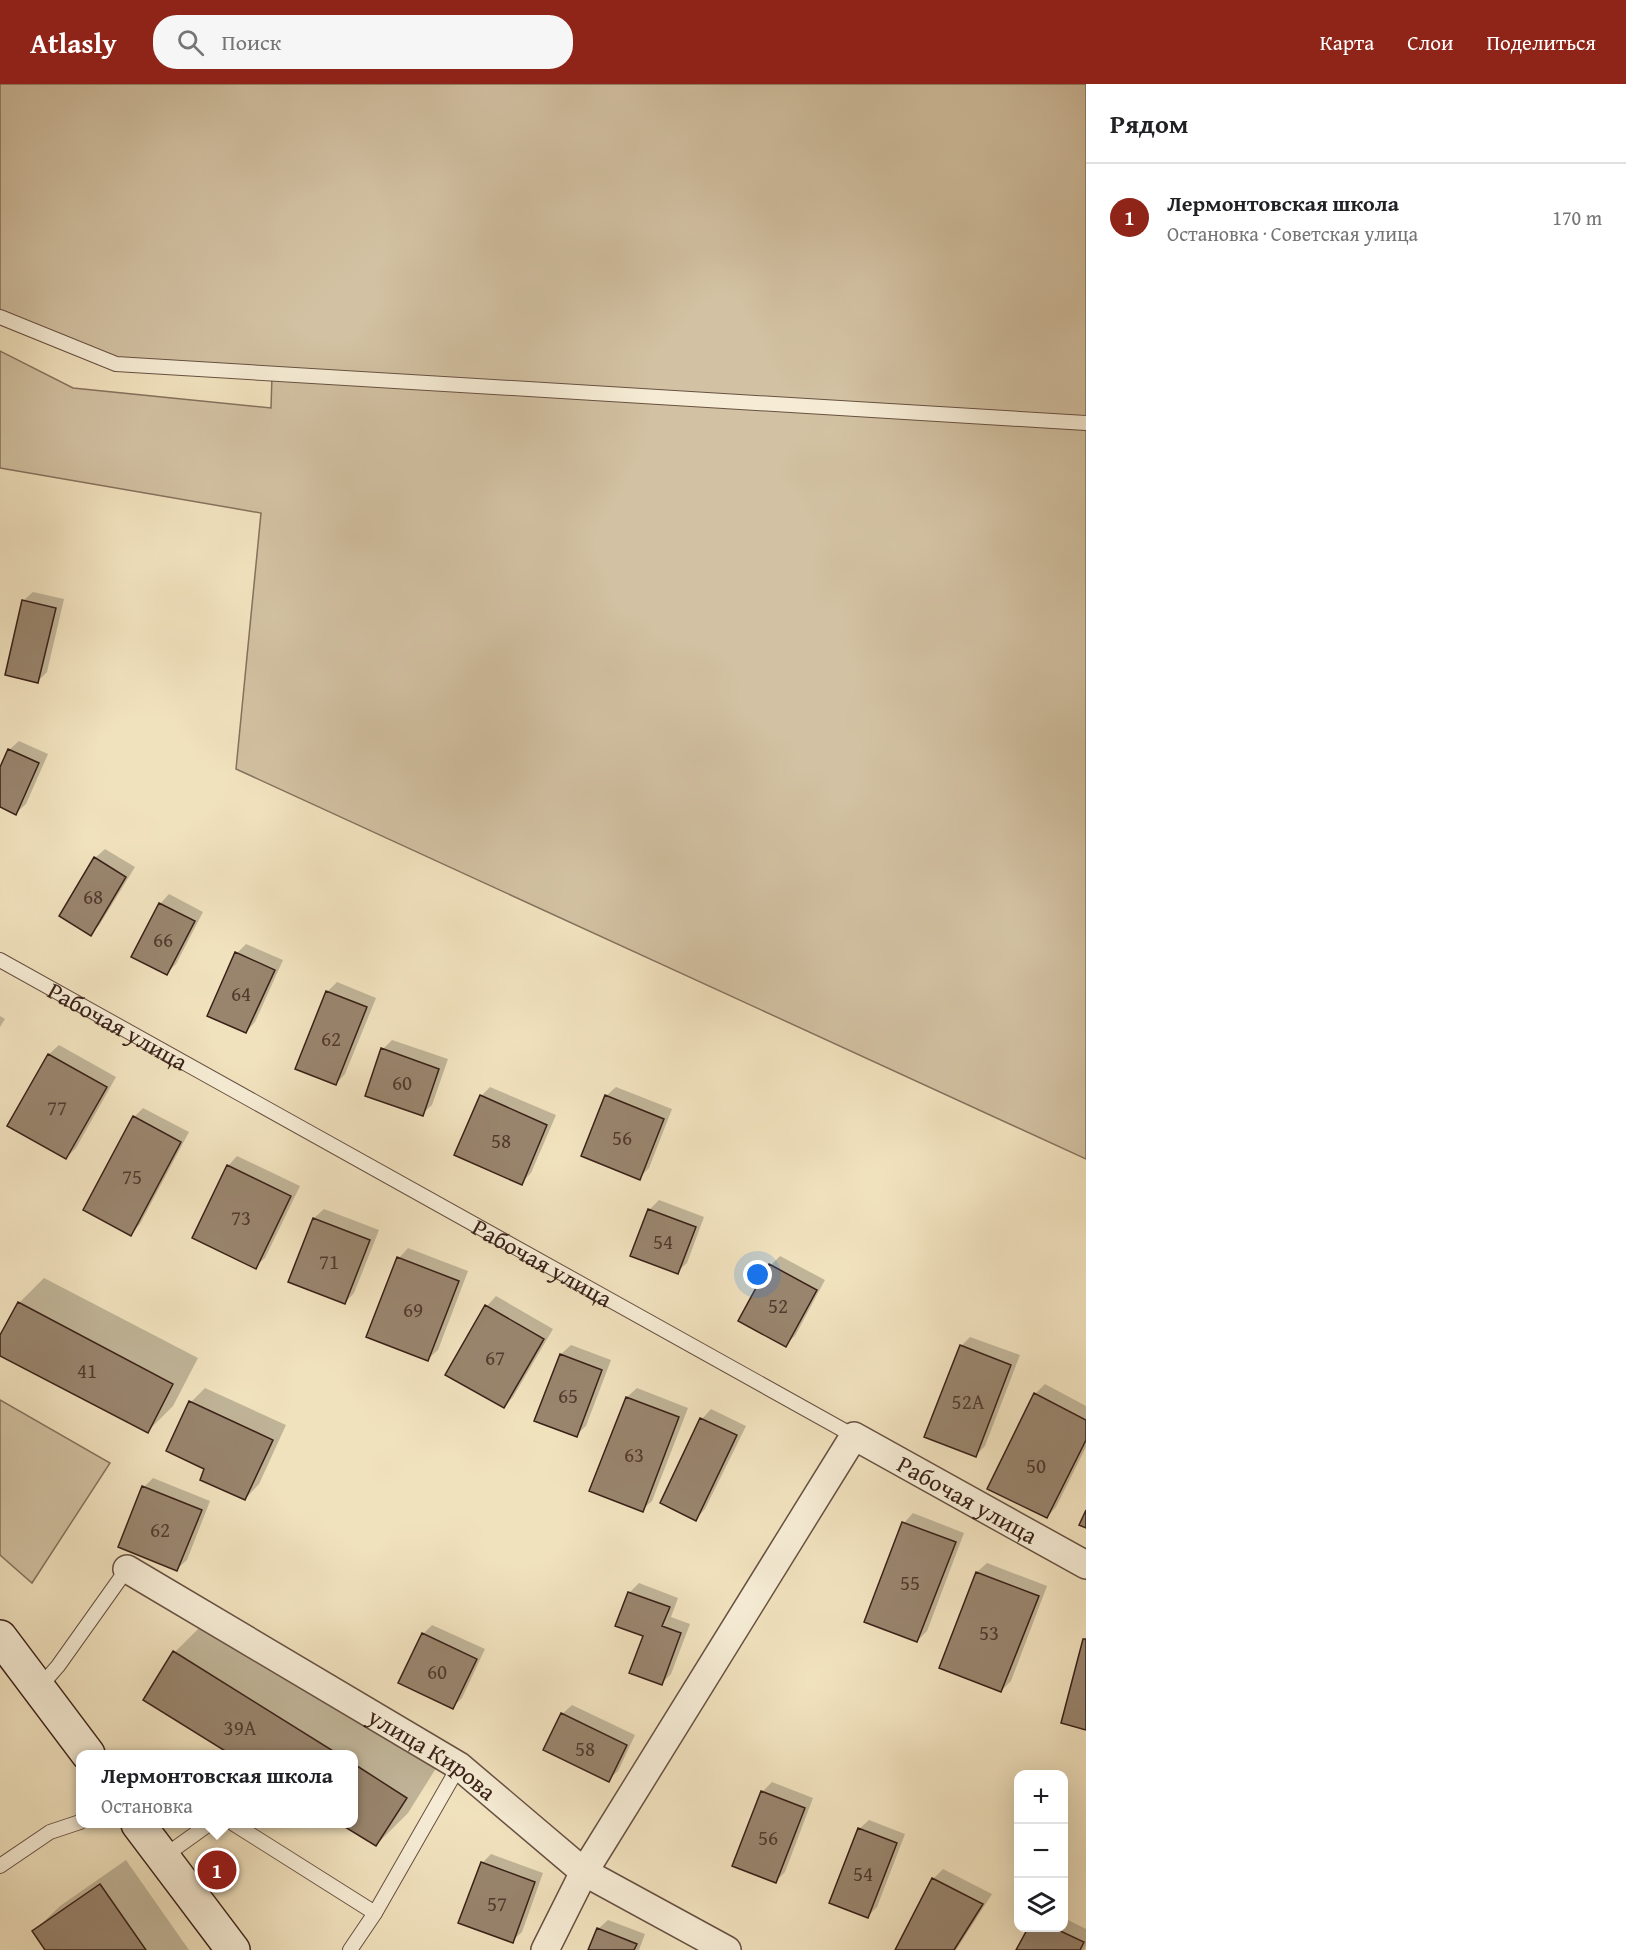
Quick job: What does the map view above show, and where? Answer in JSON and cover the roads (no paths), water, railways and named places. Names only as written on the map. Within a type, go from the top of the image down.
[{"type":"main road","points":[[0,1637],[84,1750]]},
{"type":"main road","points":[[141,1828],[233,1950]]},
{"type":"street","name":"Рабочая улица","points":[[854,1436],[1086,1565]]},
{"type":"street","points":[[545,1950],[584,1872],[854,1436]]},
{"type":"street","name":"улица Кирова","points":[[127,1569],[459,1766],[584,1872],[727,1950]]},
{"type":"lane","points":[[0,317],[116,364],[1086,423]]},
{"type":"lane","name":"Рабочая улица","points":[[0,960],[854,1436]]},
{"type":"lane","points":[[38,1689],[58,1666],[127,1569]]},
{"type":"lane","points":[[350,1950],[375,1913],[459,1766]]},
{"type":"lane","points":[[0,1866],[50,1832],[76,1824]]},
{"type":"lane","points":[[163,1857],[203,1828]]},
{"type":"lane","points":[[240,1828],[375,1913]]},
{"type":"place","name":"Лермонтовская школа","points":[[217,1870]]}]
